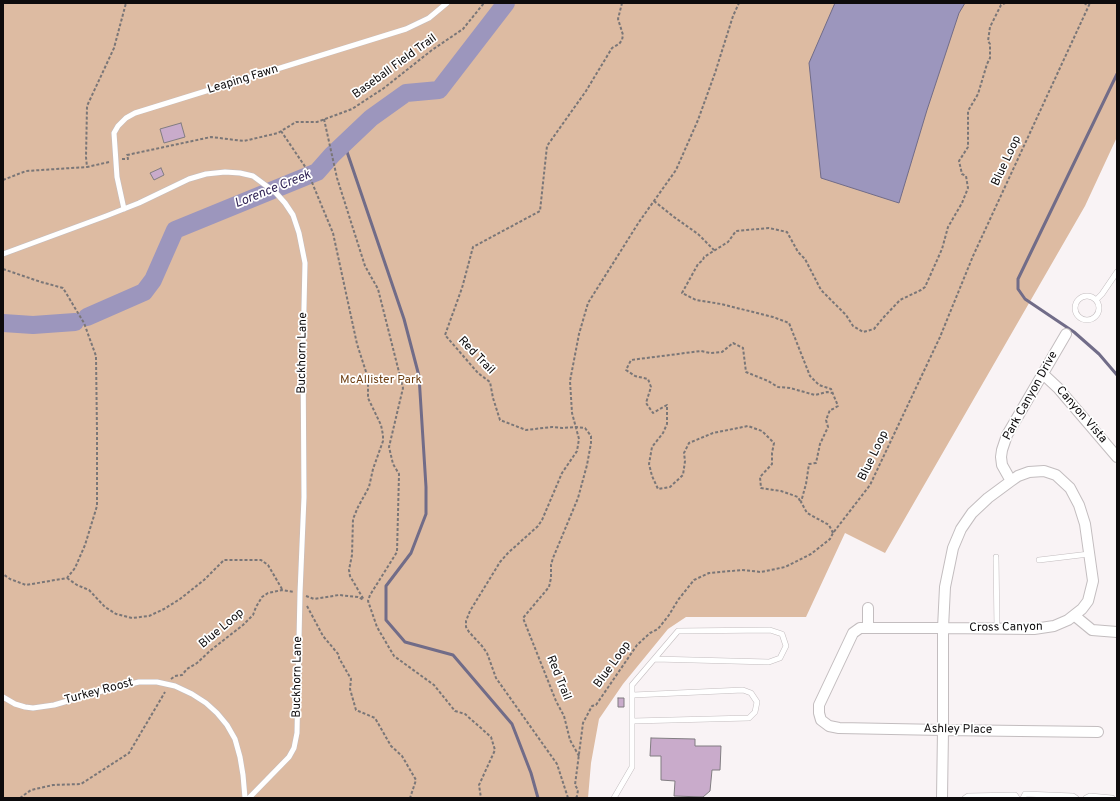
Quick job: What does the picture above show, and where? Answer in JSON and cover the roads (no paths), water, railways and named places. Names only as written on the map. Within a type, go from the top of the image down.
[{"type":"street","name":"Park Canyon Drive","points":[[1011,481],[1002,465],[1002,450],[1007,435],[1066,334]]},
{"type":"street","name":"Canyon Vista","points":[[1043,374],[1058,388],[1117,457]]},
{"type":"street","name":"Cross Canyon","points":[[942,798],[943,628],[945,587],[953,548],[959,534],[972,513],[988,498],[1018,476],[1029,472],[1044,471],[1056,475],[1067,484],[1075,496],[1082,514],[1093,581],[1088,602],[1075,616],[1054,626],[1034,629],[943,628]]},
{"type":"street","points":[[868,608],[868,627],[943,628]]},
{"type":"street","points":[[1075,616],[1092,630],[1117,632]]},
{"type":"street","name":"Ashley Place","points":[[868,627],[860,628],[853,633],[819,705],[821,720],[829,726],[839,728],[1098,732]]},
{"type":"lane","name":"Leaping Fawn","points":[[124,209],[117,177],[114,133],[118,126],[126,118],[136,113],[406,30],[429,18],[447,3]]},
{"type":"lane","name":"Buckhorn Lane","points":[[3,254],[124,209],[188,179],[206,174],[225,172],[253,176],[276,193],[293,215],[299,233],[305,263],[303,351],[304,497],[297,733],[294,748],[283,764],[249,798]]},
{"type":"lane","points":[[1096,300],[1117,272]]},
{"type":"lane","points":[[1085,296],[1090,296],[1096,300],[1099,307],[1097,316],[1088,321],[1079,318],[1074,310],[1077,301],[1085,296]]},
{"type":"lane","points":[[1039,560],[1089,554]]},
{"type":"lane","points":[[996,557],[996,629]]},
{"type":"lane","points":[[614,798],[632,767],[632,685],[678,632],[770,630],[782,634],[786,646],[780,658],[769,662],[655,659]]},
{"type":"lane","name":"Turkey Roost","points":[[3,697],[15,704],[25,707],[38,708],[139,682],[158,682],[175,686],[206,703],[227,725],[235,739],[240,757],[245,798]]},
{"type":"lane","points":[[632,695],[743,690],[752,693],[757,702],[755,712],[749,718],[633,721]]},
{"type":"lane","points":[[1023,798],[1025,794],[1073,796],[1076,798]]},
{"type":"lane","points":[[965,798],[968,796],[1015,795],[1017,798]]},
{"type":"lane","points":[[1086,798],[1090,796],[1112,798]]},
{"type":"waterway","name":"Lorence Creek","points":[[87,317],[144,292],[153,280],[175,230],[317,172],[332,155],[371,118],[406,93],[439,90],[506,3]]},
{"type":"waterway","points":[[1117,74],[1018,279],[1018,289],[1025,299],[1074,332],[1099,354],[1117,375]]},
{"type":"waterway","points":[[344,143],[404,319],[419,376],[426,487],[426,514],[411,553],[386,586],[386,620],[405,642],[453,655],[512,724],[531,773],[538,798]]},
{"type":"waterway","name":"Lorence Creek","points":[[3,323],[33,325],[75,322]]},
{"type":"park label","name":"McAllister Park","points":[[381,381]]}]
